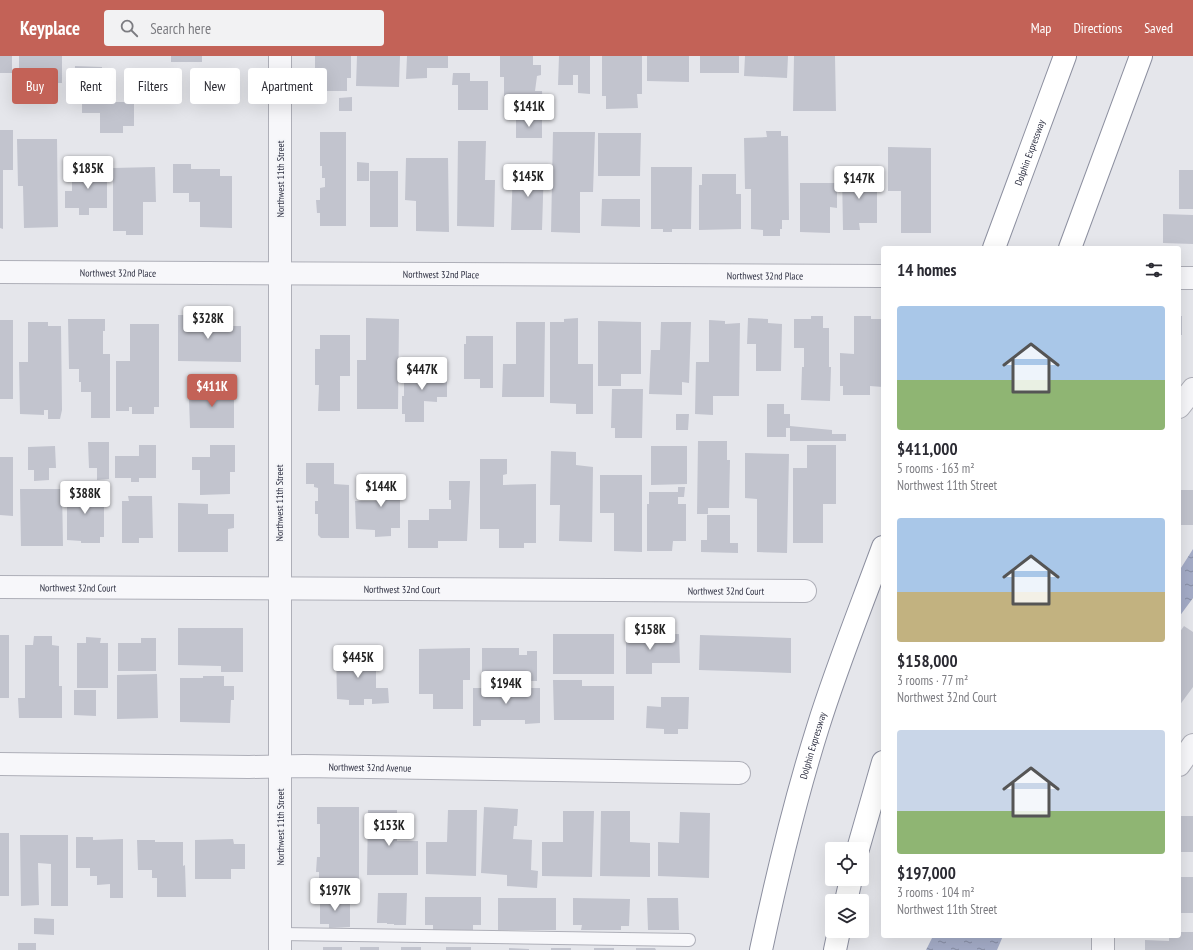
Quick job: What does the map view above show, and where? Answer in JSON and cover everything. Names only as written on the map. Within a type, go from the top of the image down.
[{"type":"highway","name":"Dolphin Expressway","points":[[995,246],[1065,56]]},
{"type":"highway","points":[[1071,246],[1141,56]]},
{"type":"highway","points":[[1092,187],[1155,56]]},
{"type":"highway","name":"Dolphin Expressway","points":[[761,950],[792,818],[818,726],[881,553]]},
{"type":"highway","points":[[860,842],[881,769]]},
{"type":"highway","points":[[835,950],[838,938]]},
{"type":"street","name":"Northwest 11th Street","points":[[280,56],[280,942]]},
{"type":"street","name":"Northwest 32nd Place","points":[[0,272],[881,276]]},
{"type":"street","points":[[1181,278],[1193,278]]},
{"type":"street","points":[[1181,404],[1193,389]]},
{"type":"street","name":"Northwest 32nd Court","points":[[0,587],[805,591]]},
{"type":"street","points":[[1181,762],[1193,745]]},
{"type":"street","name":"Northwest 32nd Avenue","points":[[0,764],[304,766],[739,774]]},
{"type":"street","points":[[1181,768],[1193,768]]},
{"type":"street","points":[[1103,938],[1103,950]]},
{"type":"lane","points":[[280,942],[689,940]]},
{"type":"water","points":[[1193,549],[1193,598],[1181,614],[1181,568]]},
{"type":"water","points":[[932,938],[1002,938],[997,950],[926,950]]},
{"type":"building","points":[[0,56],[12,56],[12,73],[0,73]]},
{"type":"building","points":[[19,56],[62,56],[62,83],[58,83],[58,68],[19,68]]},
{"type":"building","points":[[171,56],[202,56],[202,62],[171,62]]},
{"type":"building","points":[[315,56],[351,56],[351,78],[347,78],[347,91],[327,91],[327,68],[315,68]]},
{"type":"building","points":[[357,56],[400,56],[399,87],[356,86]]},
{"type":"building","points":[[407,56],[448,56],[448,68],[427,68],[427,78],[406,79]]},
{"type":"building","points":[[500,56],[533,56],[533,65],[541,65],[541,75],[537,76],[535,91],[542,91],[543,113],[519,114],[519,96],[504,96],[504,77],[500,77]]},
{"type":"building","points":[[559,56],[590,56],[590,94],[578,93],[578,75],[573,75],[573,85],[558,85]]},
{"type":"building","points":[[602,56],[642,56],[642,94],[637,94],[638,108],[606,109],[606,96],[602,96]]},
{"type":"building","points":[[647,56],[689,56],[689,82],[647,81]]},
{"type":"building","points":[[700,56],[739,56],[739,73],[700,73]]},
{"type":"building","points":[[745,56],[788,56],[787,78],[744,76]]},
{"type":"building","points":[[794,56],[835,56],[836,111],[793,111]]},
{"type":"building","points":[[75,66],[102,67],[102,68],[75,68]]},
{"type":"building","points":[[453,73],[470,73],[470,81],[488,81],[488,110],[458,110],[458,85],[452,85]]},
{"type":"building","points":[[352,97],[352,111],[339,111],[339,98]]},
{"type":"building","points":[[116,102],[124,102],[124,104],[134,104],[134,126],[123,126],[123,133],[100,133],[100,113],[82,113],[82,104],[116,104]]},
{"type":"building","points":[[516,118],[542,118],[542,138],[516,138]]},
{"type":"building","points":[[0,130],[13,130],[13,170],[3,170],[3,229],[0,228]]},
{"type":"building","points":[[766,131],[781,131],[781,136],[788,136],[789,220],[782,220],[780,236],[763,236],[763,230],[751,229],[751,189],[745,189],[744,138],[767,137]]},
{"type":"building","points":[[320,132],[346,132],[346,226],[320,226],[320,213],[317,213],[316,200],[320,200],[320,188],[325,187],[325,178],[322,178],[322,166],[320,166]]},
{"type":"building","points":[[553,132],[595,132],[593,192],[580,192],[580,233],[551,232]]},
{"type":"building","points":[[598,133],[641,133],[640,176],[598,176]]},
{"type":"building","points":[[17,139],[57,139],[58,227],[24,228],[23,186],[18,186]]},
{"type":"building","points":[[458,141],[486,141],[485,180],[495,180],[494,227],[457,226]]},
{"type":"building","points":[[888,147],[931,148],[931,233],[901,233],[901,191],[888,191]]},
{"type":"building","points":[[406,158],[448,158],[449,232],[416,231],[416,201],[405,200]]},
{"type":"building","points":[[357,162],[369,163],[369,181],[357,181]]},
{"type":"building","points":[[173,164],[191,164],[191,169],[220,169],[220,176],[232,176],[232,228],[200,227],[200,202],[189,202],[189,193],[173,193]]},
{"type":"building","points":[[89,165],[107,165],[107,208],[89,208],[89,215],[79,215],[79,208],[65,208],[65,191],[72,191],[72,170],[89,170]]},
{"type":"building","points":[[513,165],[544,165],[542,230],[511,230]]},
{"type":"building","points":[[155,167],[156,202],[143,202],[143,235],[126,235],[126,231],[113,231],[113,168]]},
{"type":"building","points":[[651,167],[692,167],[691,229],[672,229],[672,232],[663,232],[663,229],[651,229]]},
{"type":"building","points":[[1179,170],[1193,170],[1193,209],[1179,209]]},
{"type":"building","points":[[370,171],[398,171],[398,227],[370,227]]},
{"type":"building","points":[[871,172],[877,181],[877,223],[859,223],[860,230],[843,230],[842,173]]},
{"type":"building","points":[[702,174],[736,174],[736,194],[741,194],[741,229],[699,230],[699,185],[702,185]]},
{"type":"building","points":[[800,183],[837,183],[837,208],[830,207],[830,233],[800,232]]},
{"type":"building","points":[[602,199],[640,199],[640,227],[601,226]]},
{"type":"building","points":[[1163,214],[1193,215],[1193,244],[1163,243]]},
{"type":"building","points":[[178,315],[216,315],[216,326],[241,326],[241,362],[178,361]]},
{"type":"building","points":[[811,316],[823,316],[823,328],[829,328],[829,367],[831,367],[830,401],[801,400],[804,348],[794,348],[794,319],[811,319]]},
{"type":"building","points":[[854,316],[871,316],[871,319],[881,319],[881,387],[870,386],[870,395],[843,395],[843,386],[840,386],[840,353],[854,354]]},
{"type":"building","points":[[1181,316],[1182,316],[1181,335]]},
{"type":"building","points":[[366,318],[399,319],[398,409],[357,409],[357,360],[366,360]]},
{"type":"building","points":[[578,318],[578,364],[593,364],[593,414],[576,414],[576,404],[550,403],[550,322],[564,322],[564,319]]},
{"type":"building","points":[[748,318],[768,319],[768,323],[782,324],[781,371],[756,371],[756,344],[747,344]]},
{"type":"building","points":[[68,319],[105,319],[105,331],[103,331],[103,354],[110,354],[110,418],[91,418],[91,392],[81,392],[79,369],[69,369]]},
{"type":"building","points":[[0,320],[13,320],[13,399],[0,399]]},
{"type":"building","points":[[709,320],[725,321],[725,324],[740,323],[739,396],[713,396],[713,415],[695,414],[696,362],[709,362]]},
{"type":"building","points":[[598,321],[641,322],[641,374],[621,374],[621,386],[598,386]]},
{"type":"building","points":[[28,322],[48,322],[48,326],[61,326],[62,410],[60,419],[48,419],[48,410],[44,410],[44,415],[20,414],[19,362],[28,362]]},
{"type":"building","points":[[516,322],[545,322],[544,397],[502,397],[503,364],[516,364]]},
{"type":"building","points":[[661,322],[691,322],[689,383],[682,382],[682,395],[649,394],[651,350],[660,350]]},
{"type":"building","points":[[130,324],[159,324],[159,407],[154,407],[154,414],[132,414],[132,407],[129,407],[129,411],[116,411],[116,361],[130,361]]},
{"type":"building","points":[[320,335],[350,335],[350,376],[340,376],[340,411],[318,411],[319,385],[315,385],[315,349],[320,349]]},
{"type":"building","points":[[466,336],[493,336],[493,388],[480,388],[480,379],[464,379],[464,344],[466,344]]},
{"type":"building","points":[[404,369],[447,369],[447,397],[437,397],[437,402],[424,401],[424,422],[405,422],[405,414],[402,414]]},
{"type":"building","points":[[195,387],[229,387],[230,398],[234,398],[234,428],[190,428],[189,399],[195,399]]},
{"type":"building","points":[[612,389],[643,389],[642,438],[615,438],[615,428],[611,428]]},
{"type":"building","points":[[767,404],[784,404],[784,414],[790,414],[790,426],[832,430],[832,434],[846,434],[846,441],[790,441],[790,428],[786,428],[786,437],[767,437]]},
{"type":"building","points":[[676,414],[689,414],[688,430],[676,430]]},
{"type":"building","points":[[698,441],[727,441],[727,460],[730,460],[729,508],[708,508],[708,514],[697,514]]},
{"type":"building","points":[[88,442],[109,442],[109,479],[97,480],[97,468],[89,468]]},
{"type":"building","points":[[139,445],[156,445],[156,478],[139,478],[139,482],[131,482],[131,478],[115,478],[115,456],[139,456]]},
{"type":"building","points":[[210,445],[235,445],[235,472],[230,472],[230,494],[200,495],[200,470],[192,470],[192,457],[210,457]]},
{"type":"building","points":[[807,445],[836,445],[836,504],[823,504],[823,543],[793,543],[793,468],[807,468]]},
{"type":"building","points":[[55,446],[56,468],[49,468],[49,480],[34,481],[34,470],[28,470],[28,447]]},
{"type":"building","points":[[651,446],[687,446],[687,484],[651,485]]},
{"type":"building","points":[[551,451],[576,452],[576,465],[593,467],[592,542],[559,541],[560,505],[550,505]]},
{"type":"building","points":[[745,453],[789,454],[787,553],[757,552],[757,499],[745,498]]},
{"type":"building","points":[[0,457],[13,457],[13,516],[0,515]]},
{"type":"building","points":[[480,459],[507,459],[507,474],[503,475],[503,485],[536,484],[536,543],[524,543],[524,548],[499,548],[499,529],[480,529]]},
{"type":"building","points":[[306,463],[334,463],[334,484],[349,485],[349,538],[321,538],[318,535],[318,514],[315,514],[315,501],[318,501],[318,488],[314,487],[314,484],[306,484]]},
{"type":"building","points":[[376,475],[398,475],[398,493],[400,493],[400,528],[391,528],[391,536],[375,537],[375,530],[356,529],[355,501],[380,501],[380,495],[376,495]]},
{"type":"building","points":[[600,475],[642,475],[642,552],[614,551],[614,513],[600,513]]},
{"type":"building","points":[[449,481],[470,481],[467,541],[438,541],[438,548],[408,548],[408,520],[429,520],[429,509],[451,509],[451,500],[449,500]]},
{"type":"building","points":[[67,484],[85,484],[85,494],[104,494],[104,537],[100,537],[100,543],[81,543],[81,541],[67,540]]},
{"type":"building","points":[[678,487],[685,487],[684,497],[678,497],[678,504],[686,504],[686,541],[673,541],[672,551],[647,551],[647,504],[649,504],[649,492],[678,492]]},
{"type":"building","points":[[20,489],[62,489],[63,546],[21,546]]},
{"type":"building","points":[[1181,490],[1193,490],[1193,525],[1181,525]]},
{"type":"building","points":[[128,496],[152,496],[153,538],[139,538],[139,543],[122,543],[122,501],[129,501]]},
{"type":"building","points":[[178,503],[208,504],[208,514],[234,514],[234,528],[228,529],[228,552],[178,552]]},
{"type":"building","points":[[707,515],[730,515],[730,543],[738,543],[738,553],[701,552],[701,540],[707,540]]},
{"type":"building","points":[[1184,626],[1193,632],[1193,687],[1181,703],[1181,630]]},
{"type":"building","points":[[178,628],[243,628],[243,672],[221,672],[221,666],[178,665]]},
{"type":"building","points":[[638,631],[652,631],[652,634],[679,634],[680,663],[652,663],[652,674],[626,674],[626,633],[638,633]]},
{"type":"building","points":[[553,634],[614,634],[614,674],[553,674]]},
{"type":"building","points":[[0,635],[9,635],[9,698],[0,698]]},
{"type":"building","points":[[700,635],[791,638],[791,673],[699,670]]},
{"type":"building","points":[[34,636],[52,636],[52,645],[59,646],[59,686],[62,686],[62,718],[19,718],[18,698],[25,698],[25,645],[33,645]]},
{"type":"building","points":[[86,637],[101,638],[100,643],[108,643],[108,688],[77,688],[77,643],[86,643]]},
{"type":"building","points":[[141,638],[156,638],[156,671],[118,671],[118,643],[141,643]]},
{"type":"building","points":[[336,648],[357,648],[357,658],[376,658],[376,688],[388,688],[389,703],[372,704],[372,699],[364,699],[364,705],[349,705],[349,700],[337,699]]},
{"type":"building","points":[[470,648],[470,680],[463,680],[463,709],[433,709],[433,694],[419,694],[419,649]]},
{"type":"building","points":[[482,648],[519,648],[519,655],[527,655],[527,651],[537,651],[537,681],[526,681],[526,683],[482,683]]},
{"type":"building","points":[[157,674],[158,718],[117,719],[117,675]]},
{"type":"building","points":[[203,676],[224,676],[224,686],[234,686],[234,700],[231,700],[230,723],[180,722],[180,678],[203,678]]},
{"type":"building","points":[[553,680],[582,680],[582,686],[614,686],[614,720],[554,720]]},
{"type":"building","points":[[473,688],[540,688],[540,723],[525,724],[525,720],[481,720],[481,726],[473,726]]},
{"type":"building","points":[[74,690],[96,690],[96,716],[74,715]]},
{"type":"building","points":[[661,697],[689,697],[688,729],[678,729],[678,734],[664,734],[664,729],[646,728],[647,706],[661,707]]},
{"type":"building","points":[[317,807],[359,807],[359,884],[319,884],[319,872],[316,872],[317,857],[320,857],[320,824],[317,824]]},
{"type":"building","points":[[484,807],[518,809],[517,826],[514,826],[513,839],[532,840],[531,870],[538,871],[537,888],[507,886],[507,875],[481,873]]},
{"type":"building","points":[[368,810],[397,810],[397,841],[418,841],[418,875],[367,875]]},
{"type":"building","points":[[448,810],[477,810],[476,876],[426,874],[426,842],[447,842]]},
{"type":"building","points":[[563,811],[594,811],[592,877],[542,876],[542,842],[563,842]]},
{"type":"building","points":[[601,811],[630,811],[630,842],[650,843],[650,877],[600,876]]},
{"type":"building","points":[[680,812],[710,813],[709,878],[658,876],[658,842],[679,843]]},
{"type":"building","points":[[1181,816],[1193,816],[1193,852],[1181,852]]},
{"type":"building","points":[[0,833],[9,833],[9,896],[0,896]]},
{"type":"building","points":[[20,835],[68,835],[68,906],[51,906],[51,864],[38,863],[39,905],[21,906]]},
{"type":"building","points":[[76,837],[93,837],[93,840],[123,839],[123,898],[110,898],[110,884],[97,885],[97,876],[90,876],[90,868],[76,868]]},
{"type":"building","points":[[233,839],[234,844],[245,844],[245,869],[231,869],[231,879],[195,879],[195,840]]},
{"type":"building","points":[[137,840],[155,840],[155,842],[183,842],[183,866],[185,865],[186,897],[157,897],[157,878],[152,878],[152,870],[138,870]]},
{"type":"building","points":[[1181,877],[1193,877],[1193,913],[1181,913]]},
{"type":"building","points":[[378,893],[407,893],[406,925],[377,923]]},
{"type":"building","points":[[320,897],[350,897],[350,927],[329,928],[329,924],[320,924]]},
{"type":"building","points":[[425,897],[481,897],[481,925],[473,925],[473,930],[433,930],[433,925],[425,925]]},
{"type":"building","points":[[498,898],[556,898],[556,930],[498,930]]},
{"type":"building","points":[[573,898],[630,899],[629,926],[621,926],[621,930],[581,930],[582,925],[573,925]]},
{"type":"building","points":[[647,898],[678,898],[679,930],[648,930]]},
{"type":"building","points":[[34,918],[54,919],[54,935],[34,934]]},
{"type":"building","points":[[1181,932],[1193,932],[1193,950],[1145,950],[1145,940],[1169,941],[1169,938],[1181,938]]},
{"type":"building","points":[[18,943],[36,943],[36,950],[18,950]]},
{"type":"building","points":[[323,947],[342,947],[342,950],[323,950]]},
{"type":"building","points":[[360,947],[379,947],[379,950],[360,950]]},
{"type":"building","points":[[401,947],[421,947],[421,950],[401,950]]},
{"type":"building","points":[[446,947],[471,947],[471,950],[446,950]]},
{"type":"building","points":[[509,948],[529,949],[529,950],[509,950]]},
{"type":"building","points":[[551,948],[571,948],[571,950],[551,950]]},
{"type":"building","points":[[594,948],[614,948],[614,950],[594,950]]},
{"type":"building","points":[[636,948],[655,948],[656,950],[636,950]]}]
